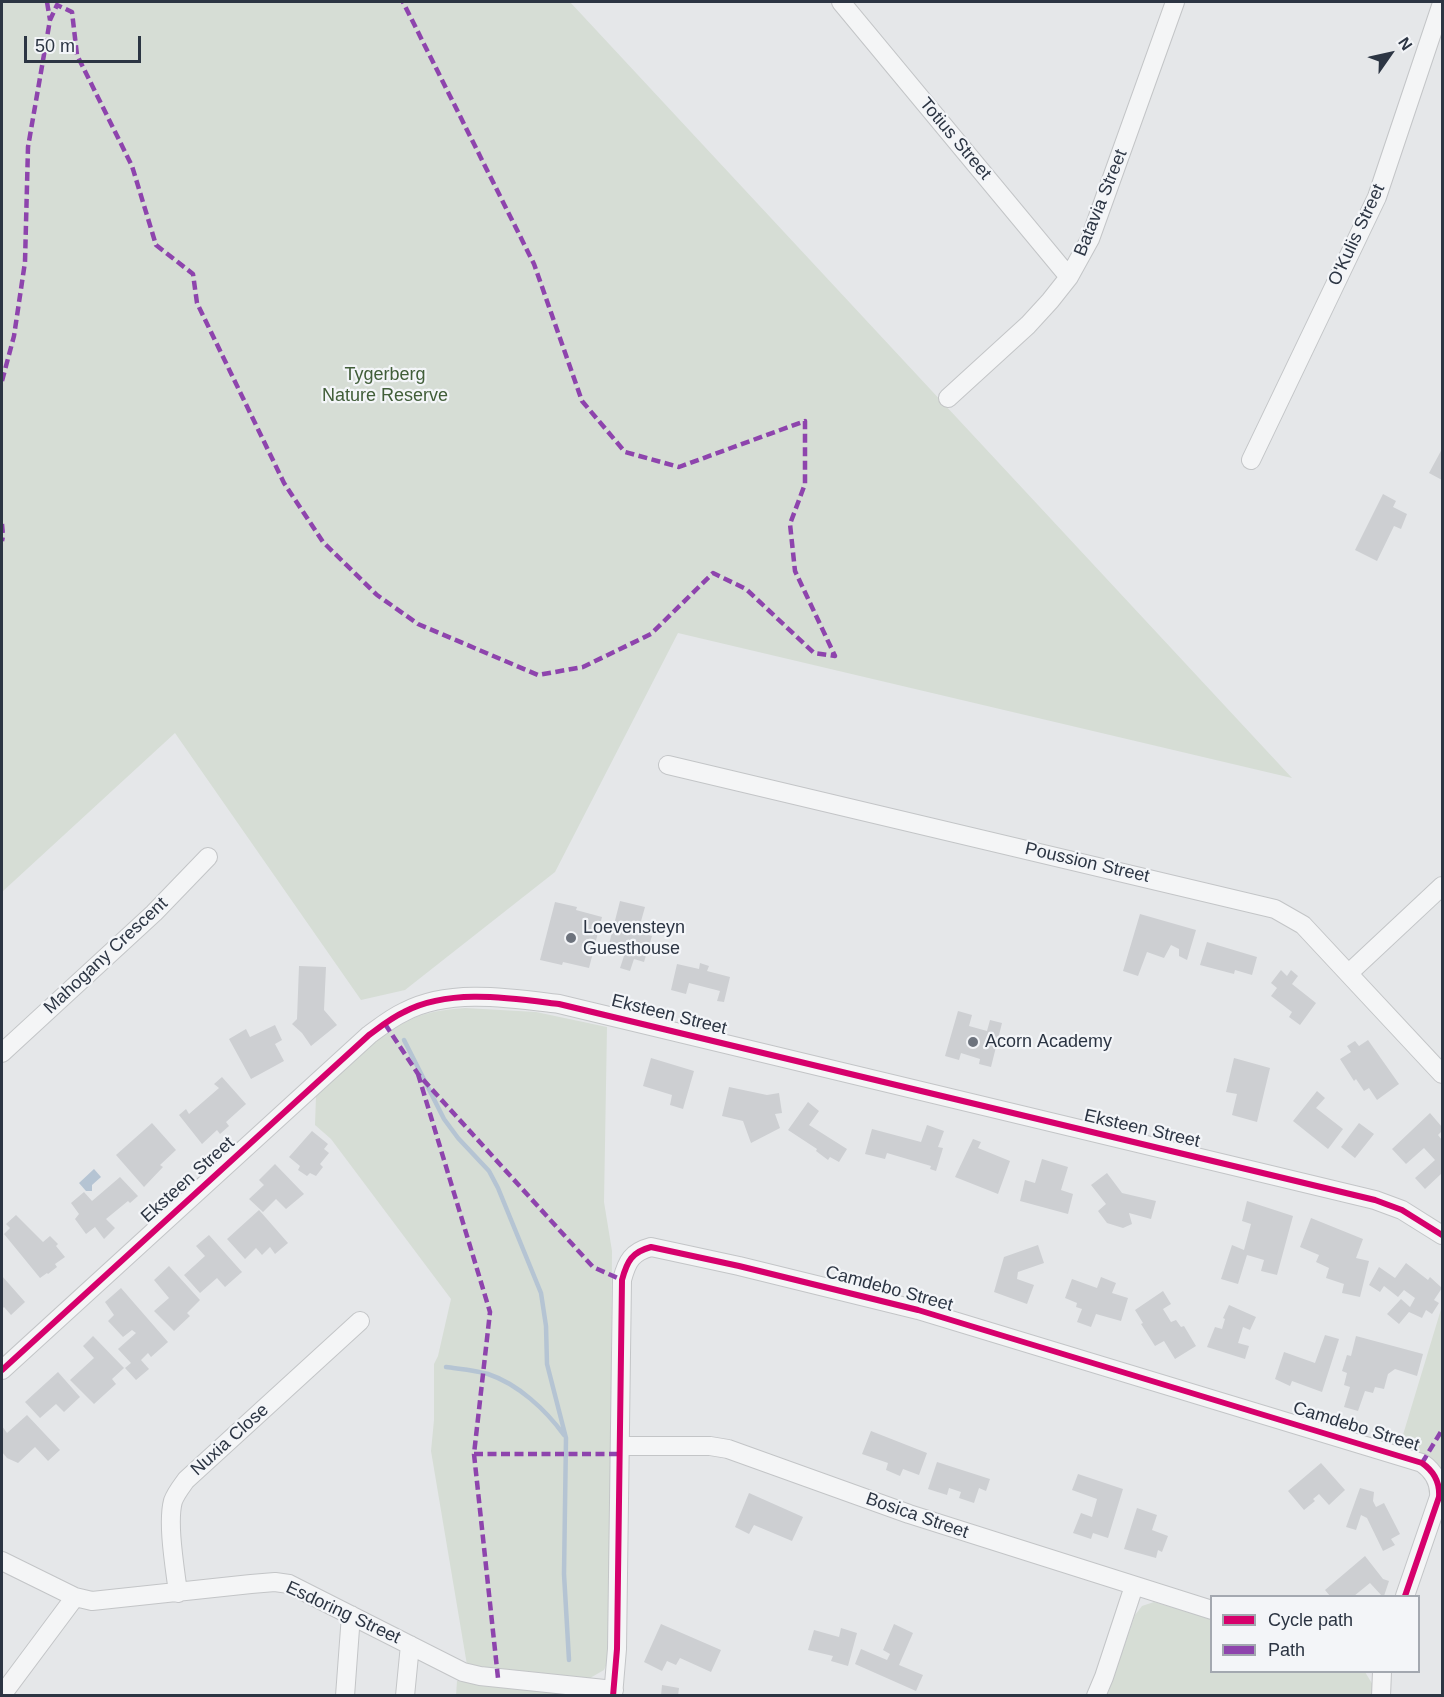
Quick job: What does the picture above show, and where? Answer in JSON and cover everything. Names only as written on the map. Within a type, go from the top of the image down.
[{"type":"street","name":"Totius Street","points":[[841,2],[1069,277]]},
{"type":"street","name":"Batavia Street","points":[[948,398],[1028,325],[1069,277],[1090,239],[1175,2]]},
{"type":"street","name":"O'Kulis Street","points":[[1251,460],[1377,197],[1443,3]]},
{"type":"street","name":"Poussion Street","points":[[668,765],[1275,909],[1303,925],[1443,1074]]},
{"type":"street","name":"Mahogany Crescent","points":[[2,1053],[154,913],[207,857]]},
{"type":"street","points":[[1349,973],[1443,886]]},
{"type":"street","name":"Eksteen Street","points":[[2,1370],[369,1035],[405,1011],[432,1002],[462,998],[512,998],[559,1004],[1375,1200],[1402,1210],[1443,1235]]},
{"type":"street","name":"Camdebo Street","points":[[614,1693],[617,1649],[622,1280],[626,1263],[631,1257],[651,1247],[918,1310],[1422,1463],[1432,1471],[1438,1481],[1439,1497],[1405,1595]]},
{"type":"street","name":"Nuxia Close","points":[[178,1593],[171,1515],[178,1490],[360,1321]]},
{"type":"street","name":"Bosica Street","points":[[620,1446],[710,1446],[728,1449],[909,1514],[1210,1609]]},
{"type":"street","name":"Esdoring Street","points":[[2,1561],[75,1597],[92,1601],[251,1584],[283,1583],[306,1592],[463,1672],[614,1693]]},
{"type":"street","points":[[1096,1695],[1134,1586]]},
{"type":"street","points":[[2,1695],[75,1597]]},
{"type":"street","points":[[345,1695],[351,1615]]},
{"type":"street","points":[[405,1695],[410,1645]]},
{"type":"street","points":[[1381,1695],[1382,1673]]},
{"type":"green space","name":"Tygerberg Nature Reserve","points":[[2,2],[570,2],[1292,778],[678,633],[555,872],[405,990],[361,1000],[175,733],[2,892]]},
{"type":"green space","points":[[465,1008],[536,1012],[607,1027],[604,1202],[612,1251],[609,1659],[604,1670],[590,1678],[467,1665],[431,1451],[434,1420],[434,1364],[438,1356],[451,1299],[331,1139],[315,1125],[316,1096],[377,1041],[419,1016]]},
{"type":"green space","points":[[1442,1306],[1442,1472],[1432,1460],[1399,1448]]},
{"type":"green space","points":[[1154,1602],[1210,1619],[1210,1673],[1366,1673],[1373,1685],[1373,1696],[1107,1696],[1135,1615],[1142,1606]]},
{"type":"green space","points":[[457,1681],[585,1695],[456,1696]]},
{"type":"water","points":[[94,1169],[101,1177],[92,1185],[92,1191],[86,1191],[79,1183]]},
{"type":"building","points":[[1442,449],[1442,480],[1429,473]]},
{"type":"building","points":[[1383,494],[1396,501],[1393,507],[1407,514],[1401,529],[1394,526],[1377,561],[1355,550]]},
{"type":"building","points":[[620,901],[645,907],[638,932],[652,936],[644,962],[634,959],[630,971],[620,968],[624,956],[607,952]]},
{"type":"building","name":"Loevensteyn Guesthouse","points":[[555,902],[577,907],[576,910],[602,917],[589,968],[540,960]]},
{"type":"building","points":[[1140,914],[1196,930],[1187,960],[1179,956],[1179,949],[1171,945],[1164,958],[1147,952],[1138,976],[1123,971]]},
{"type":"building","points":[[1207,942],[1257,957],[1252,975],[1235,970],[1234,974],[1200,965]]},
{"type":"building","points":[[700,963],[709,966],[707,971],[730,977],[724,1002],[717,1001],[720,991],[689,983],[686,994],[671,990],[677,964],[699,969]]},
{"type":"building","points":[[299,966],[326,967],[324,1010],[337,1025],[311,1046],[292,1024],[297,1019]]},
{"type":"building","points":[[1281,970],[1287,976],[1291,970],[1298,976],[1292,984],[1316,1003],[1300,1025],[1289,1017],[1292,1012],[1271,996],[1277,988],[1271,983]]},
{"type":"building","name":"Acorn Academy","points":[[958,1011],[972,1015],[969,1026],[987,1031],[990,1020],[1002,1023],[991,1067],[979,1064],[980,1059],[961,1053],[959,1060],[945,1056]]},
{"type":"building","points":[[275,1025],[282,1040],[275,1044],[284,1061],[251,1079],[229,1039],[246,1029],[250,1037]]},
{"type":"building","points":[[1368,1040],[1399,1084],[1377,1100],[1369,1088],[1364,1091],[1356,1079],[1354,1081],[1340,1059],[1351,1052],[1347,1046],[1355,1041],[1359,1046]]},
{"type":"building","points":[[651,1058],[694,1071],[683,1109],[670,1105],[672,1095],[643,1086]]},
{"type":"building","points":[[1234,1058],[1270,1068],[1257,1122],[1232,1115],[1237,1094],[1226,1092]]},
{"type":"building","points":[[222,1077],[246,1104],[226,1122],[229,1126],[220,1134],[217,1130],[202,1144],[179,1115],[186,1109],[189,1114],[219,1088],[214,1084]]},
{"type":"building","points":[[729,1087],[767,1095],[779,1093],[782,1113],[775,1114],[780,1128],[751,1143],[743,1121],[722,1116]]},
{"type":"building","points":[[1317,1091],[1325,1098],[1316,1108],[1343,1129],[1328,1149],[1293,1121]]},
{"type":"building","points":[[808,1102],[819,1111],[809,1125],[847,1149],[839,1162],[830,1157],[828,1160],[816,1151],[817,1149],[788,1130]]},
{"type":"building","points":[[1430,1113],[1442,1127],[1438,1135],[1442,1140],[1442,1173],[1425,1189],[1415,1178],[1435,1160],[1424,1148],[1406,1164],[1392,1149]]},
{"type":"building","points":[[152,1123],[176,1150],[160,1165],[163,1167],[144,1187],[116,1155]]},
{"type":"building","points":[[1359,1123],[1374,1134],[1355,1158],[1341,1147]]},
{"type":"building","points":[[927,1125],[944,1131],[938,1147],[943,1148],[936,1171],[930,1169],[931,1166],[887,1153],[885,1159],[865,1154],[872,1129],[921,1142]]},
{"type":"building","points":[[312,1131],[328,1144],[324,1149],[329,1153],[320,1164],[323,1167],[316,1176],[310,1173],[307,1176],[298,1170],[300,1166],[289,1157]]},
{"type":"building","points":[[973,1139],[981,1142],[978,1148],[1010,1161],[998,1194],[955,1177]]},
{"type":"building","points":[[1042,1159],[1068,1167],[1061,1190],[1073,1194],[1068,1214],[1020,1201],[1025,1180],[1035,1183]]},
{"type":"building","points":[[275,1164],[304,1194],[286,1209],[276,1199],[263,1212],[249,1199],[264,1185],[259,1180]]},
{"type":"building","points":[[1107,1173],[1122,1193],[1156,1201],[1151,1219],[1129,1213],[1132,1224],[1123,1228],[1107,1223],[1098,1211],[1106,1204],[1091,1185]]},
{"type":"building","points":[[120,1177],[138,1196],[106,1219],[115,1228],[104,1239],[95,1227],[86,1234],[75,1219],[79,1214],[71,1203],[84,1192],[92,1201]]},
{"type":"building","points":[[1247,1201],[1293,1216],[1277,1275],[1261,1271],[1264,1260],[1247,1255],[1238,1284],[1221,1279],[1232,1245],[1244,1250],[1251,1224],[1242,1221]]},
{"type":"building","points":[[259,1210],[288,1243],[275,1254],[270,1247],[262,1255],[256,1248],[245,1259],[227,1239]]},
{"type":"building","points":[[16,1215],[43,1242],[50,1236],[58,1244],[56,1246],[65,1257],[55,1264],[57,1267],[40,1278],[4,1234],[10,1228],[6,1224]]},
{"type":"building","points":[[1311,1218],[1363,1239],[1356,1258],[1369,1261],[1360,1297],[1342,1293],[1344,1284],[1326,1278],[1329,1268],[1316,1262],[1319,1255],[1300,1247]]},
{"type":"building","points":[[209,1235],[242,1272],[225,1287],[217,1278],[200,1293],[184,1275],[205,1256],[196,1246]]},
{"type":"building","points":[[1038,1245],[1044,1263],[1018,1272],[1017,1279],[1034,1285],[1027,1304],[994,1292],[1004,1257]]},
{"type":"building","points":[[1406,1263],[1428,1280],[1430,1277],[1442,1288],[1434,1300],[1439,1303],[1432,1314],[1426,1310],[1422,1318],[1409,1312],[1399,1324],[1387,1314],[1401,1299],[1410,1307],[1415,1298],[1404,1290],[1398,1297],[1384,1286],[1380,1292],[1369,1285],[1379,1267],[1395,1278]]},
{"type":"building","points":[[169,1266],[200,1300],[187,1313],[190,1316],[174,1331],[154,1311],[169,1298],[154,1280]]},
{"type":"building","points":[[2,1276],[25,1302],[11,1315],[4,1307],[2,1309]]},
{"type":"building","points":[[1101,1277],[1116,1283],[1112,1293],[1128,1298],[1121,1321],[1096,1314],[1091,1327],[1077,1322],[1082,1309],[1076,1307],[1077,1303],[1065,1298],[1072,1279],[1097,1288]]},
{"type":"building","points":[[121,1288],[168,1342],[151,1357],[148,1353],[141,1360],[149,1369],[136,1380],[125,1368],[131,1363],[118,1349],[136,1333],[132,1330],[123,1337],[108,1321],[114,1315],[105,1302]]},
{"type":"building","points":[[1163,1291],[1171,1304],[1163,1309],[1171,1322],[1176,1320],[1181,1327],[1184,1326],[1196,1346],[1175,1359],[1164,1341],[1155,1346],[1135,1310]]},
{"type":"building","points":[[1229,1305],[1256,1317],[1250,1330],[1243,1327],[1238,1343],[1249,1346],[1245,1359],[1207,1347],[1215,1327],[1222,1329],[1225,1319],[1223,1318]]},
{"type":"building","points":[[1325,1335],[1339,1339],[1322,1392],[1292,1381],[1290,1386],[1275,1379],[1284,1352],[1315,1363]]},
{"type":"building","points":[[93,1336],[124,1368],[112,1379],[116,1384],[94,1404],[70,1380],[94,1358],[83,1346]]},
{"type":"building","points":[[1356,1336],[1423,1354],[1417,1376],[1395,1369],[1388,1374],[1384,1389],[1375,1387],[1373,1393],[1365,1391],[1358,1411],[1344,1407],[1350,1387],[1344,1385],[1347,1373],[1342,1371],[1347,1355],[1351,1356]]},
{"type":"building","points":[[58,1372],[80,1397],[64,1412],[56,1404],[40,1418],[25,1402]]},
{"type":"building","points":[[27,1415],[60,1450],[48,1461],[35,1447],[18,1463],[7,1458],[2,1452],[2,1426],[7,1433]]},
{"type":"building","points":[[871,1431],[927,1453],[919,1475],[903,1469],[900,1476],[886,1470],[888,1463],[862,1454]]},
{"type":"building","points":[[937,1462],[990,1479],[986,1491],[979,1488],[974,1503],[959,1498],[961,1492],[949,1488],[947,1495],[928,1489]]},
{"type":"building","points":[[1321,1463],[1345,1490],[1329,1505],[1319,1494],[1313,1499],[1315,1501],[1304,1510],[1288,1491]]},
{"type":"building","points":[[1078,1474],[1123,1489],[1108,1538],[1093,1533],[1091,1539],[1073,1533],[1081,1513],[1092,1517],[1097,1499],[1072,1490]]},
{"type":"building","points":[[1360,1488],[1374,1492],[1373,1501],[1376,1507],[1384,1503],[1400,1534],[1391,1539],[1395,1545],[1383,1551],[1367,1518],[1361,1515],[1356,1530],[1346,1527]]},
{"type":"building","points":[[749,1493],[803,1517],[792,1541],[754,1525],[749,1534],[735,1527]]},
{"type":"building","points":[[1137,1508],[1157,1515],[1152,1530],[1168,1536],[1162,1552],[1158,1550],[1156,1558],[1124,1549]]},
{"type":"building","points":[[1365,1556],[1383,1579],[1389,1581],[1384,1595],[1381,1595],[1370,1583],[1355,1595],[1329,1595],[1325,1590]]},
{"type":"building","points":[[661,1624],[721,1650],[711,1672],[680,1658],[676,1665],[667,1661],[662,1671],[644,1662]]},
{"type":"building","points":[[894,1624],[913,1633],[899,1665],[923,1675],[916,1691],[855,1664],[861,1649],[887,1660],[890,1654],[883,1650]]},
{"type":"building","points":[[841,1628],[857,1633],[848,1666],[831,1661],[833,1656],[808,1650],[814,1630],[839,1637]]},
{"type":"building","points":[[662,1685],[679,1688],[678,1696],[661,1696]]},
{"type":"waterway","points":[[404,1040],[444,1119],[458,1138],[489,1171],[541,1293],[546,1326],[547,1364],[566,1438],[564,1574],[569,1660]]},
{"type":"waterway","points":[[446,1367],[483,1373],[510,1384],[540,1407],[564,1435]]},
{"type":"marked path","points":[[47,2],[50,20]]},
{"type":"marked path","points":[[2,381],[14,336],[25,262],[28,147],[50,20],[57,5],[72,12],[77,55],[132,166],[156,245],[193,274],[197,303],[284,483],[323,542],[377,595],[418,624],[538,675],[583,667],[651,634],[713,573],[746,589],[814,653],[835,656],[795,571],[790,524],[805,484],[805,421],[679,467],[625,452],[582,401],[534,264],[403,2]]},
{"type":"marked path","points":[[2,524],[2,541]]},
{"type":"marked path","points":[[385,1024],[418,1074],[593,1267],[622,1280]]},
{"type":"marked path","points":[[418,1074],[490,1312],[474,1454],[498,1678]]},
{"type":"marked path","points":[[1422,1463],[1442,1430]]},
{"type":"marked path","points":[[474,1454],[620,1454]]},
{"type":"cycle path","points":[[2,1370],[369,1035],[404,1012],[440,1000],[460,997],[500,998],[559,1004],[1375,1200],[1402,1210],[1442,1235]]},
{"type":"cycle path","points":[[613,1696],[617,1649],[622,1280],[631,1258],[651,1247],[918,1310],[1422,1463],[1436,1478],[1439,1497],[1405,1595]]},
{"type":"place","name":"Loevensteyn Guesthouse","points":[[571,938]]},
{"type":"place","name":"Acorn Academy","points":[[973,1042]]}]
